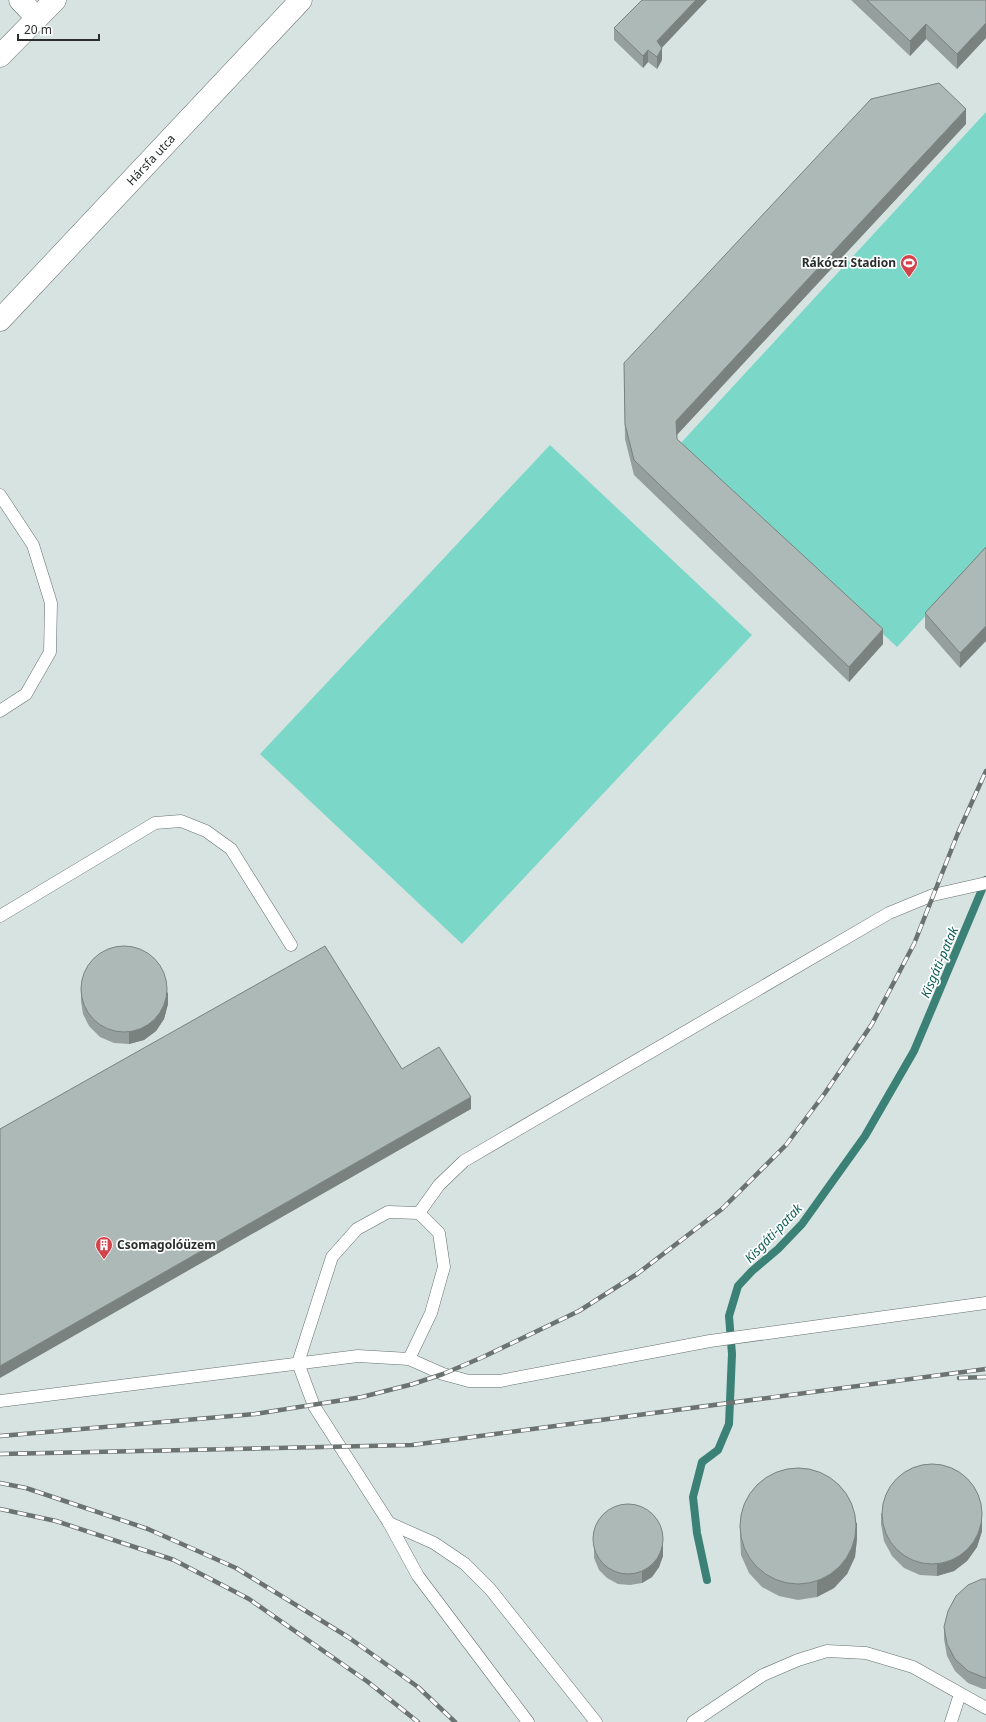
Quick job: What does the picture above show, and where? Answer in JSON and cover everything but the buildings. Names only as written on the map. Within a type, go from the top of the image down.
[{"type":"street","points":[[20,0],[37,18]]},
{"type":"street","points":[[0,56],[55,0]]},
{"type":"street","name":"Hársfa utca","points":[[0,320],[302,0]]},
{"type":"lane","points":[[0,495],[33,545],[51,603],[51,610],[50,652],[26,694],[0,711]]},
{"type":"lane","points":[[0,916],[155,823],[181,820],[206,831],[231,849],[290,945]]},
{"type":"lane","points":[[419,1213],[439,1185],[464,1161],[889,913],[933,895],[986,883]]},
{"type":"lane","points":[[409,1359],[431,1313],[444,1268],[438,1233],[419,1213],[388,1212],[356,1229],[332,1257],[298,1363],[314,1406],[389,1523],[418,1576],[528,1722]]},
{"type":"lane","points":[[0,1401],[358,1356],[409,1359],[443,1374],[469,1381],[500,1381],[710,1341],[986,1303]]},
{"type":"lane","points":[[389,1523],[434,1543],[465,1564],[490,1589],[596,1722]]},
{"type":"lane","points":[[693,1722],[763,1675],[798,1660],[827,1651],[866,1653],[913,1668],[986,1708]]},
{"type":"lane","points":[[951,1722],[960,1694]]},
{"type":"green space","name":"Rákóczi Stadion","points":[[986,112],[986,550],[897,647],[679,445]]},
{"type":"green space","points":[[550,445],[752,635],[462,944],[260,754]]},
{"type":"waterway","name":"Kisgáti-patak","points":[[707,1580],[697,1533],[693,1497],[702,1462],[718,1450],[729,1424],[732,1354],[729,1316],[738,1286],[752,1271],[778,1249],[802,1224],[865,1136],[914,1051],[986,880]]},
{"type":"railway","points":[[0,1436],[255,1414],[362,1397],[413,1384],[443,1374],[483,1357],[579,1311],[637,1274],[722,1209],[786,1145],[825,1093],[872,1024],[914,944],[958,833],[986,771]]},
{"type":"railway","points":[[0,1454],[412,1445],[986,1369]]},
{"type":"railway","points":[[959,1378],[986,1377]]},
{"type":"railway","points":[[0,1483],[26,1488],[148,1529],[236,1568],[348,1637],[418,1687],[455,1722]]},
{"type":"railway","points":[[0,1509],[56,1521],[174,1560],[249,1599],[368,1682],[418,1722]]},
{"type":"place","name":"Rákóczi Stadion","points":[[909,278]]},
{"type":"place","name":"Csomagolóüzem","points":[[104,1260]]}]
